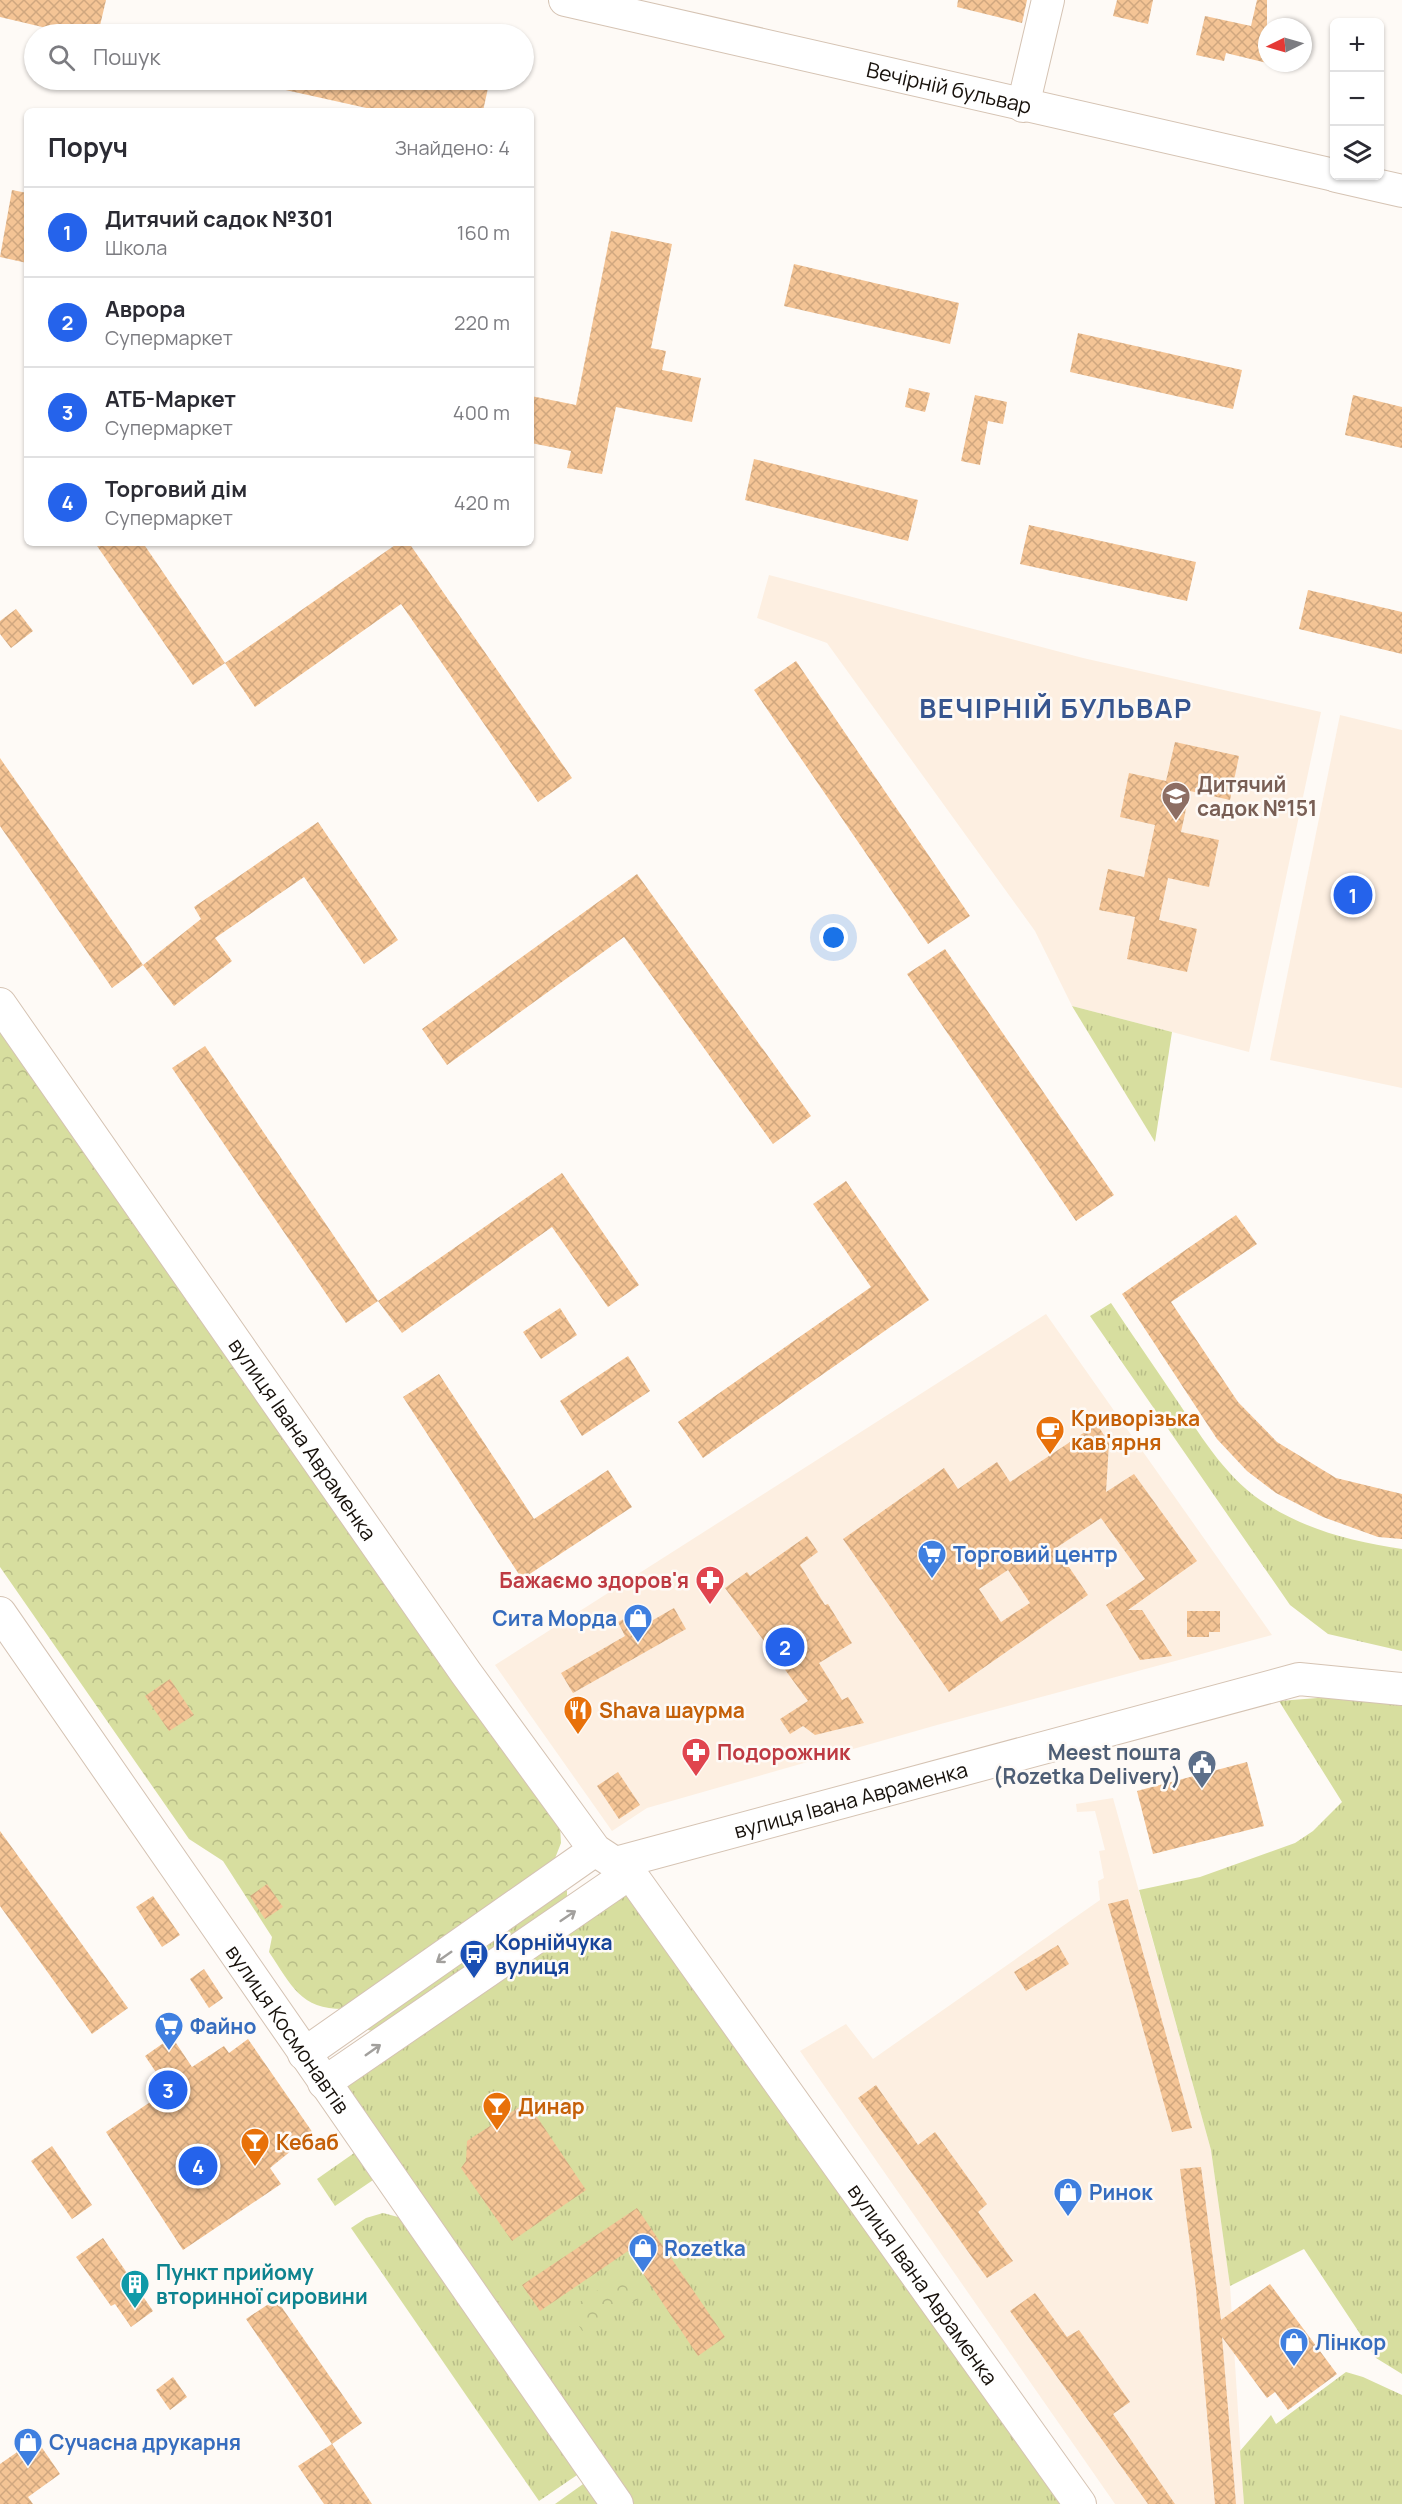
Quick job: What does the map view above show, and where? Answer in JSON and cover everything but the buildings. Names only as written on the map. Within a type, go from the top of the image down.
[{"type":"street","name":"Вечірній бульвар","points":[[565,0],[1023,106],[1330,174]]},
{"type":"street","points":[[1023,106],[1048,0]]},
{"type":"street","name":"Вечірній бульвар","points":[[1356,180],[1402,191]]},
{"type":"street","name":"вулиця Івана Авраменка","points":[[0,1004],[453,1653],[614,1862],[1080,2504]]},
{"type":"street","name":"вулиця Космонавтів","points":[[0,1613],[617,2504]]},
{"type":"street","name":"вулиця Івана Авраменка","points":[[614,1862],[1299,1678],[1402,1689]]},
{"type":"street","points":[[304,2054],[614,1862]]},
{"type":"street","points":[[324,2083],[614,1862]]},
{"type":"shaded area","name":"Дитячий садок №151","points":[[769,575],[1083,658],[1321,712],[1249,1052],[1072,1006],[1035,931],[827,643],[757,618]]},
{"type":"shaded area","points":[[1340,715],[1402,730],[1402,1088],[1270,1060]]},
{"type":"shaded area","points":[[1046,1314],[1272,1635],[937,1725],[647,1808],[612,1831],[495,1665]]},
{"type":"shaded area","name":"Ринок","points":[[1113,1798],[1211,2150],[1230,2286],[1244,2504],[1115,2504],[800,2051],[846,2024],[873,2059],[1100,1900],[1098,1881],[1104,1878],[1099,1851],[1105,1850],[1095,1811],[1077,1812],[1076,1804]]},
{"type":"green space","points":[[1072,1006],[1172,1032],[1155,1142]]},
{"type":"green space","points":[[0,1016],[560,1826],[561,1843],[552,1866],[344,2009],[317,2005],[307,2000],[291,1985],[269,1952],[272,1937],[223,1861],[189,1839],[0,1567]]},
{"type":"green space","points":[[1111,1303],[1207,1445],[1229,1472],[1254,1495],[1284,1514],[1316,1529],[1367,1543],[1402,1549],[1402,1651],[1328,1634],[1290,1605],[1090,1316]]},
{"type":"green space","points":[[1343,1696],[1402,1698],[1402,2374],[1376,2358],[1304,2249],[1230,2286],[1211,2150],[1139,1890],[1200,1877],[1295,1843],[1313,1831],[1342,1802],[1279,1701]]},
{"type":"green space","points":[[630,1873],[1080,2504],[617,2504],[324,2083]]},
{"type":"green space","points":[[561,1888],[567,1891],[567,1897],[373,2031],[368,2030],[367,2023]]},
{"type":"green space","points":[[357,2151],[376,2178],[335,2206],[317,2179]]},
{"type":"green space","points":[[383,2213],[398,2217],[413,2230],[580,2473],[539,2501],[351,2228],[366,2218]]},
{"type":"green space","points":[[623,2273],[640,2298],[585,2335],[568,2310]]},
{"type":"green space","points":[[1346,2372],[1363,2377],[1402,2395],[1402,2504],[1244,2504],[1240,2451],[1271,2415],[1276,2424]]},
{"type":"green space","points":[[586,2482],[601,2504],[555,2504]]},
{"type":"place","name":"Дитячий садок №151","points":[[1176,822]]},
{"type":"place","name":"Дитячий садок №301","points":[[1353,895]]},
{"type":"place","name":"Криворізька кав'ярня","points":[[1050,1456]]},
{"type":"place","name":"Торговий центр","points":[[932,1580]]},
{"type":"place","name":"Бажаємо здоров'я","points":[[710,1606]]},
{"type":"place","name":"Сита Морда","points":[[638,1644]]},
{"type":"place","name":"Аврора","points":[[785,1647]]},
{"type":"place","name":"Shava шаурма","points":[[578,1736]]},
{"type":"place","name":"Подорожник","points":[[696,1778]]},
{"type":"place","name":"Meest пошта (Rozetka Delivery)","points":[[1202,1790]]},
{"type":"place","name":"Корнійчука вулиця","points":[[474,1980]]},
{"type":"place","name":"Файно","points":[[169,2052]]},
{"type":"place","name":"АТБ-Маркет","points":[[168,2090]]},
{"type":"place","name":"Динар","points":[[497,2132]]},
{"type":"place","name":"Торговий дім","points":[[198,2166]]},
{"type":"place","name":"Кебаб","points":[[255,2168]]},
{"type":"place","name":"Ринок","points":[[1068,2218]]},
{"type":"place","name":"Rozetka","points":[[643,2274]]},
{"type":"place","name":"Пункт прийому вторинної сировини","points":[[135,2310]]},
{"type":"place","name":"Лінкор","points":[[1294,2368]]},
{"type":"place","name":"Сучасна друкарня","points":[[28,2468]]},
{"type":"district","name":"ВЕЧІРНІЙ БУЛЬВАР","points":[[1056,707]]}]
